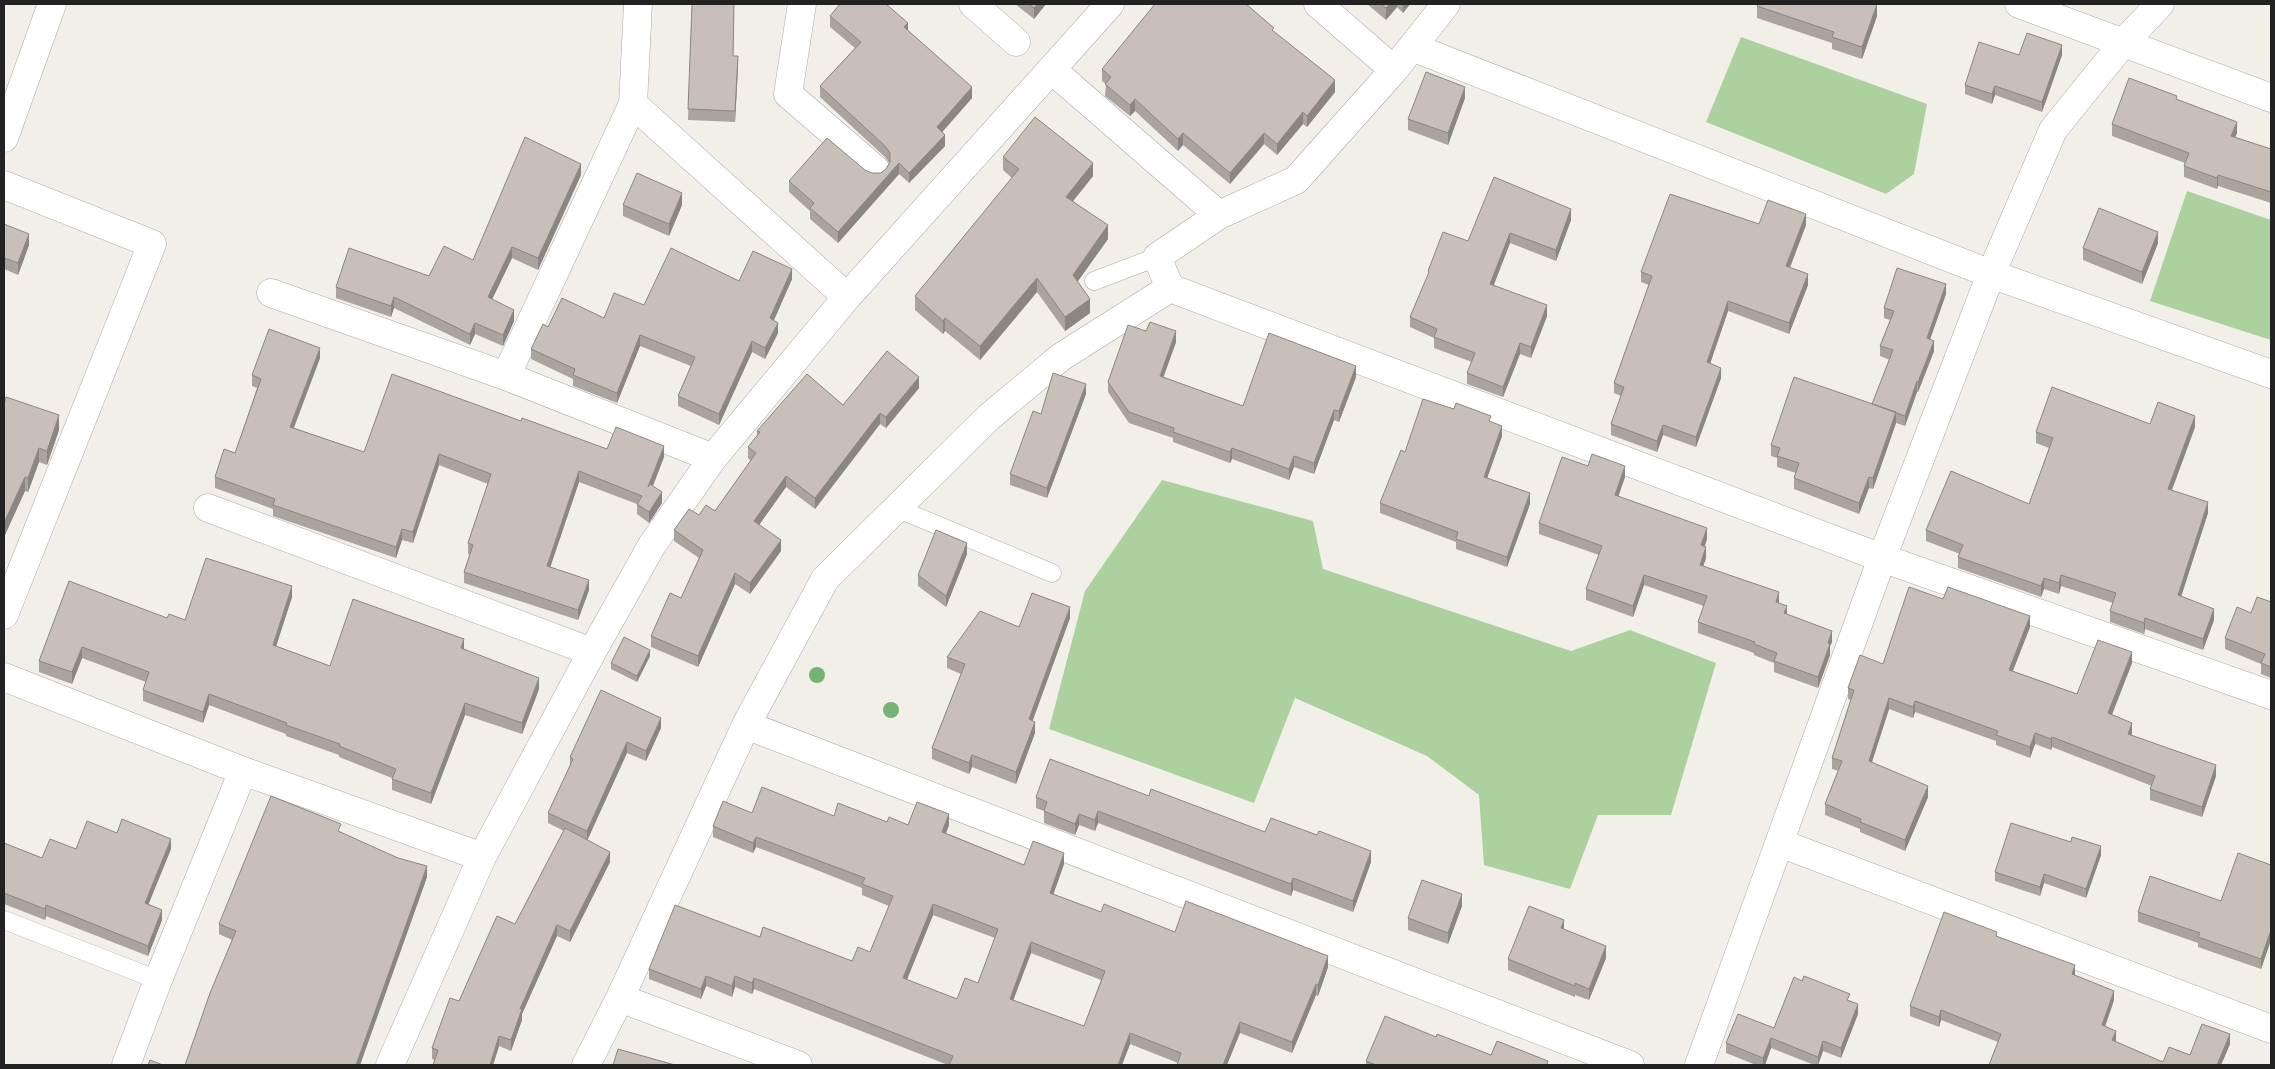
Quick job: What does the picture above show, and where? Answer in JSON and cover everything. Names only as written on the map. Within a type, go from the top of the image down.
[{"type":"street","points":[[4,138],[52,4]]},
{"type":"street","points":[[506,376],[633,104],[638,4]]},
{"type":"street","points":[[802,4],[788,94],[875,169]]},
{"type":"street","points":[[973,4],[1016,42]]},
{"type":"street","points":[[390,1065],[482,857],[652,545],[713,458],[847,297],[1110,4]]},
{"type":"street","points":[[1318,4],[1394,70]]},
{"type":"street","points":[[1446,4],[1394,70],[1296,180],[1219,215],[1157,257],[1170,288],[1882,558],[2271,695]]},
{"type":"street","points":[[2019,4],[2271,98]]},
{"type":"street","points":[[1700,1065],[1882,558],[1991,274],[2054,130],[2124,42],[2160,4]]},
{"type":"street","points":[[1412,47],[1991,274],[2271,374]]},
{"type":"street","points":[[1052,70],[1219,215]]},
{"type":"street","points":[[633,104],[847,297]]},
{"type":"street","points":[[4,186],[152,244],[4,615]]},
{"type":"street","points":[[586,1065],[620,998],[746,726],[825,579],[989,417],[1061,357],[1170,288]]},
{"type":"street","points":[[271,292],[506,376],[713,458]]},
{"type":"street","points":[[208,508],[592,652]]},
{"type":"street","points":[[4,677],[243,771],[482,857]]},
{"type":"street","points":[[746,726],[1630,1065]]},
{"type":"street","points":[[126,1065],[158,980],[243,771]]},
{"type":"street","points":[[1780,844],[2271,1029]]},
{"type":"street","points":[[620,998],[798,1065]]},
{"type":"lane","points":[[1094,281],[1157,257]]},
{"type":"lane","points":[[896,508],[1052,573]]},
{"type":"lane","points":[[4,920],[158,980]]},
{"type":"green space","points":[[1741,37],[1927,104],[1914,174],[1886,194],[1706,122]]},
{"type":"green space","points":[[2187,191],[2271,220],[2271,340],[2150,301]]},
{"type":"green space","points":[[1162,480],[1313,521],[1323,569],[1571,651],[1630,630],[1716,663],[1671,815],[1598,815],[1570,889],[1484,865],[1479,795],[1427,756],[1295,698],[1254,803],[1049,729],[1085,591]]},
{"type":"building","points":[[692,4],[734,4],[733,56],[738,56],[735,111],[688,109]]},
{"type":"building","points":[[840,4],[886,4],[908,23],[904,27],[972,87],[937,127],[945,135],[909,173],[899,163],[838,232],[810,208],[814,203],[789,181],[827,138],[865,170],[872,173],[881,173],[890,162],[890,153],[885,146],[820,86],[861,42],[830,16]]},
{"type":"building","points":[[1029,4],[1037,4],[1034,8]]},
{"type":"building","points":[[1155,4],[1246,4],[1274,28],[1272,30],[1335,80],[1307,116],[1303,112],[1277,144],[1264,133],[1230,173],[1183,133],[1178,139],[1135,99],[1130,105],[1105,84],[1111,77],[1102,69]]},
{"type":"building","points":[[1381,4],[1390,4],[1386,8]]},
{"type":"building","points":[[1758,4],[1877,4],[1862,47],[1832,37],[1834,32],[1757,6]]},
{"type":"building","points":[[2027,33],[2062,45],[2042,102],[1995,86],[1992,94],[1965,85],[1979,42],[2019,55]]},
{"type":"building","points":[[1426,72],[1465,87],[1448,133],[1408,119]]},
{"type":"building","points":[[2129,78],[2177,96],[2176,99],[2237,122],[2231,136],[2271,149],[2271,192],[2218,175],[2217,178],[2184,166],[2189,153],[2112,124]]},
{"type":"building","points":[[1035,117],[1093,163],[1066,197],[1108,225],[1073,275],[1090,299],[1065,317],[1037,278],[980,346],[945,318],[943,321],[915,296],[1019,169],[1003,157]]},
{"type":"building","points":[[525,137],[581,164],[538,258],[512,247],[488,297],[514,310],[503,335],[475,323],[470,334],[394,297],[391,306],[336,287],[349,248],[429,276],[444,246],[473,260]]},
{"type":"building","points":[[637,173],[682,193],[669,224],[623,205]]},
{"type":"building","points":[[1494,177],[1571,209],[1556,250],[1510,233],[1490,284],[1547,305],[1531,347],[1520,343],[1503,387],[1467,373],[1475,353],[1434,337],[1437,329],[1410,317],[1443,232],[1468,241]]},
{"type":"building","points":[[1670,194],[1759,224],[1768,200],[1806,214],[1786,266],[1808,274],[1789,323],[1728,301],[1707,362],[1721,368],[1696,437],[1663,425],[1657,441],[1611,424],[1624,387],[1614,383],[1652,276],[1641,272]]},
{"type":"building","points":[[2099,208],[2158,232],[2142,272],[2083,248]]},
{"type":"building","points":[[4,224],[29,234],[18,263],[4,258]]},
{"type":"building","points":[[671,248],[739,281],[753,251],[792,269],[770,318],[778,323],[765,348],[752,341],[719,414],[678,396],[695,357],[640,335],[617,393],[573,375],[575,369],[531,349],[543,324],[548,327],[562,298],[604,318],[614,293],[644,305]]},
{"type":"building","points":[[1897,268],[1946,284],[1927,338],[1934,341],[1905,416],[1872,404],[1893,350],[1880,346],[1894,311],[1884,308]]},
{"type":"building","points":[[1150,322],[1176,331],[1160,376],[1243,406],[1269,333],[1356,366],[1339,411],[1334,410],[1314,463],[1294,456],[1289,469],[1232,448],[1230,452],[1173,432],[1174,428],[1129,412],[1108,382],[1128,325],[1146,331]]},
{"type":"building","points":[[269,329],[320,348],[290,427],[364,452],[392,374],[521,421],[522,418],[607,449],[616,427],[664,446],[648,487],[650,484],[662,492],[649,512],[637,504],[642,496],[579,471],[547,566],[589,580],[578,610],[464,572],[473,545],[468,543],[491,474],[439,454],[413,532],[402,529],[396,547],[273,505],[275,499],[215,477],[224,449],[235,453],[261,379],[252,375]]},
{"type":"building","points":[[887,351],[919,377],[886,417],[880,413],[815,498],[786,476],[754,521],[781,540],[750,583],[735,573],[698,656],[651,636],[670,593],[681,598],[703,550],[674,530],[689,509],[699,515],[706,505],[715,511],[756,453],[748,447],[760,432],[757,431],[807,374],[843,405]]},
{"type":"building","points":[[1053,373],[1086,384],[1047,488],[1010,474],[1033,411],[1041,414]]},
{"type":"building","points":[[1794,377],[1896,412],[1873,478],[1869,477],[1859,503],[1794,478],[1799,463],[1777,456],[1780,448],[1771,445]]},
{"type":"building","points":[[2052,387],[2150,424],[2158,402],[2195,416],[2168,489],[2208,502],[2178,595],[2214,609],[2203,639],[2145,618],[2144,623],[2110,611],[2116,593],[2061,575],[2059,583],[2044,578],[2041,586],[1958,557],[1963,545],[1926,530],[1951,471],[2029,504],[2053,438],[2036,432]]},
{"type":"building","points":[[6,397],[59,415],[47,451],[39,448],[28,478],[25,477],[4,523],[4,404]]},
{"type":"building","points":[[1423,399],[1454,409],[1456,403],[1491,416],[1489,421],[1502,426],[1484,477],[1530,493],[1507,557],[1456,539],[1458,532],[1380,503],[1401,450],[1405,452]]},
{"type":"building","points":[[1592,454],[1625,466],[1615,495],[1707,528],[1701,545],[1706,547],[1700,565],[1779,592],[1776,602],[1787,606],[1784,613],[1832,631],[1828,643],[1830,644],[1818,677],[1774,661],[1777,653],[1754,644],[1755,642],[1698,622],[1707,596],[1644,575],[1633,606],[1586,589],[1602,546],[1539,523],[1562,457],[1588,466]]},
{"type":"building","points":[[936,530],[967,543],[946,596],[918,575]]},
{"type":"building","points":[[206,558],[292,586],[273,645],[330,666],[353,599],[464,639],[461,648],[539,678],[522,723],[465,703],[431,793],[392,779],[396,769],[339,746],[340,744],[286,725],[287,723],[209,694],[203,712],[143,690],[149,672],[82,647],[72,672],[39,661],[69,581],[167,618],[169,614],[185,620]]},
{"type":"building","points":[[1909,587],[1943,599],[1948,587],[2030,616],[2009,670],[2077,694],[2098,640],[2132,652],[2108,713],[2132,723],[2128,734],[2216,765],[2202,807],[2150,789],[2155,776],[2052,737],[2051,739],[2035,733],[2030,747],[1996,735],[1998,731],[1915,701],[1913,707],[1889,698],[1869,761],[1928,786],[1905,840],[1860,822],[1861,819],[1825,804],[1842,761],[1832,758],[1854,690],[1848,688],[1860,655],[1883,664]]},
{"type":"building","points":[[1032,593],[1070,607],[1029,719],[1035,722],[1016,772],[972,755],[969,763],[932,748],[965,664],[947,657],[980,611],[1019,627]]},
{"type":"building","points":[[2257,597],[2271,602],[2271,667],[2261,663],[2265,654],[2225,638],[2237,607],[2251,613]]},
{"type":"building","points":[[624,637],[650,650],[637,676],[611,663]]},
{"type":"building","points":[[601,690],[661,718],[646,751],[627,742],[587,831],[548,813],[573,759],[570,757]]},
{"type":"building","points":[[1050,759],[1149,796],[1151,789],[1265,832],[1271,818],[1317,835],[1319,831],[1371,851],[1353,901],[1293,878],[1291,884],[1098,811],[1095,820],[1079,814],[1075,824],[1044,811],[1047,802],[1036,797]]},
{"type":"building","points":[[762,787],[834,816],[838,803],[887,822],[889,817],[908,825],[917,802],[949,814],[942,832],[1024,865],[1033,841],[1064,853],[1050,893],[1101,912],[1104,904],[1175,932],[1186,901],[1328,956],[1318,985],[1316,984],[1292,1042],[1240,1022],[1223,1065],[1177,1065],[1181,1053],[1130,1033],[1118,1065],[949,1065],[953,1056],[754,978],[752,983],[735,976],[732,986],[706,976],[701,989],[649,969],[675,905],[760,937],[763,927],[852,961],[858,947],[870,952],[893,896],[862,884],[865,878],[756,837],[753,843],[713,826],[723,801],[752,813]],"holes":[[[933,904],[998,929],[978,983],[965,978],[957,999],[903,978]],[[1031,942],[1105,971],[1084,1026],[1010,999]]]},
{"type":"building","points":[[271,796],[341,824],[338,831],[398,858],[427,866],[356,1065],[185,1065],[210,993],[236,931],[219,924]]},
{"type":"building","points":[[122,819],[171,839],[145,903],[162,910],[148,946],[46,905],[45,909],[4,893],[4,843],[42,858],[50,839],[76,849],[87,821],[117,833]]},
{"type":"building","points":[[2011,823],[2071,842],[2072,837],[2101,846],[2086,889],[2044,874],[2040,887],[1995,872]]},
{"type":"building","points":[[565,828],[610,852],[570,931],[557,925],[520,1009],[522,1009],[511,1040],[499,1036],[490,1065],[433,1065],[438,1050],[432,1048],[450,998],[459,1001],[497,916],[515,924]]},
{"type":"building","points":[[2238,853],[2271,865],[2271,930],[2261,959],[2198,937],[2200,933],[2138,912],[2150,876],[2221,901]]},
{"type":"building","points":[[1422,880],[1462,894],[1448,933],[1408,918]]},
{"type":"building","points":[[1529,906],[1564,920],[1561,928],[1606,946],[1589,989],[1575,983],[1575,986],[1508,959]]},
{"type":"building","points":[[1944,912],[1997,932],[1996,936],[2075,965],[2072,974],[2114,991],[2102,1025],[2116,1031],[2112,1040],[2163,1062],[2169,1047],[2190,1055],[2202,1024],[2230,1034],[2217,1065],[1989,1065],[2001,1034],[1941,1010],[1939,1017],[1910,1006]]},
{"type":"building","points":[[1804,976],[1850,994],[1847,1000],[1858,1004],[1841,1048],[1823,1041],[1818,1057],[1771,1038],[1763,1058],[1726,1043],[1738,1014],[1774,1028],[1794,977],[1802,981]]},
{"type":"building","points":[[1385,1016],[1436,1037],[1437,1034],[1491,1055],[1497,1041],[1548,1061],[1547,1065],[1376,1065],[1366,1061]]},
{"type":"building","points":[[618,1049],[675,1065],[613,1065]]},
{"type":"building","points":[[150,1060],[163,1065],[148,1065]]}]
